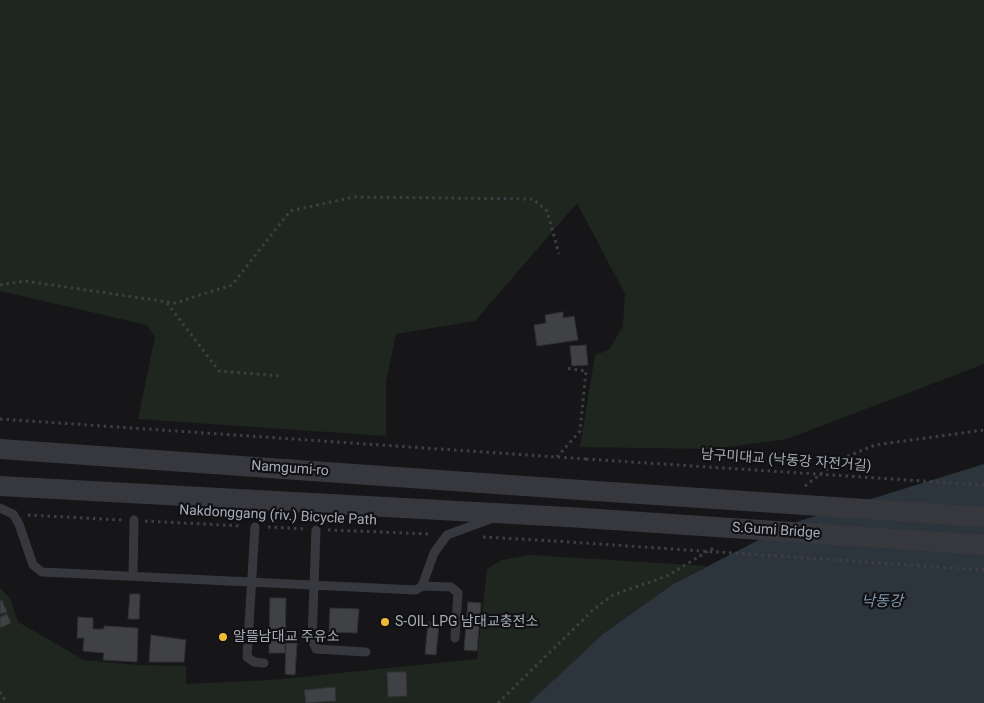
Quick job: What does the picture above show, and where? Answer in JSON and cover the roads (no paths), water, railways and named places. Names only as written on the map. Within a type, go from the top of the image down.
[{"type":"street","name":"Namgumi-ro","points":[[0,449],[581,490]]},
{"type":"street","points":[[0,486],[504,514]]},
{"type":"street","name":"S.Gumi Bridge","points":[[581,490],[984,517]]},
{"type":"street","name":"S.Gumi Bridge","points":[[504,514],[984,545]]},
{"type":"lane","points":[[0,508],[13,514],[33,565],[42,572],[416,590],[422,586],[451,586],[458,593],[455,638]]},
{"type":"lane","points":[[422,586],[434,553],[447,535],[504,514]]},
{"type":"lane","points":[[133,576],[134,520]]},
{"type":"lane","points":[[255,526],[247,657],[254,662],[264,663]]},
{"type":"lane","points":[[316,530],[312,640],[316,649],[366,652]]},
{"type":"water","name":"낙동강","points":[[984,464],[984,703],[529,703],[604,633],[673,584],[790,524]]},
{"type":"place","name":"S-OIL LPG 남대교충전소","points":[[385,622]]},
{"type":"place","name":"알뜰남대교 주유소","points":[[223,637]]}]
